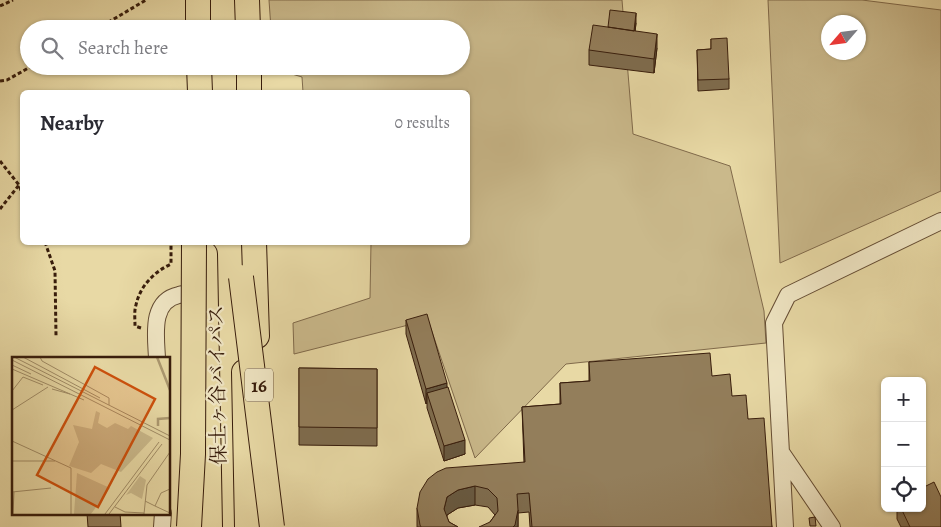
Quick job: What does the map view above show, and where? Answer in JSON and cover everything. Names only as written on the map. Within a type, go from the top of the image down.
[{"type":"highway","points":[[197,0],[197,20]]},
{"type":"highway","points":[[209,0],[209,20]]},
{"type":"highway","points":[[235,0],[235,20]]},
{"type":"highway","points":[[247,0],[248,20]]},
{"type":"highway","points":[[195,75],[195,90]]},
{"type":"highway","points":[[200,75],[200,90]]},
{"type":"highway","points":[[210,75],[211,90]]},
{"type":"highway","points":[[236,75],[237,90]]},
{"type":"highway","points":[[249,75],[249,90]]},
{"type":"highway","points":[[189,527],[193,454],[194,245]]},
{"type":"highway","points":[[204,245],[210,527]]},
{"type":"highway","name":"保土ヶ谷バイパス","points":[[214,245],[219,527]]},
{"type":"highway","name":"保土ヶ谷バイパス","points":[[240,245],[247,527]]},
{"type":"highway","name":"16","points":[[254,245],[263,527]]},
{"type":"highway","points":[[242,276],[272,527]]},
{"type":"street","points":[[786,527],[774,323],[788,294],[941,221]]},
{"type":"street","points":[[157,357],[157,316],[164,302],[177,295],[206,293]]},
{"type":"street","points":[[781,452],[832,527]]},
{"type":"street","points":[[162,527],[163,514]]},
{"type":"path","points":[[0,6],[13,0]]},
{"type":"path","points":[[112,20],[146,0]]},
{"type":"path","points":[[0,81],[8,80],[20,73]]},
{"type":"path","points":[[0,161],[19,185],[0,209]]},
{"type":"path","points":[[46,245],[55,271],[56,336]]},
{"type":"path","points":[[156,332],[135,326],[135,307],[148,279],[171,264],[171,245]]},
{"type":"shaded area","points":[[269,0],[622,0],[633,134],[730,166],[764,311],[766,343],[566,364],[475,458],[428,320],[294,354],[293,323],[370,298],[371,245],[470,245],[470,90],[303,90],[302,77],[295,75],[470,75],[470,20],[270,20]]},
{"type":"shaded area","points":[[768,0],[862,0],[941,10],[941,191],[780,263]]},
{"type":"building","points":[[610,10],[636,13],[634,31],[608,27]]},
{"type":"building","points":[[593,25],[657,34],[654,59],[589,50]]},
{"type":"building","points":[[727,38],[729,79],[698,80],[697,50],[711,49],[711,39]]},
{"type":"building","points":[[427,314],[447,383],[426,389],[406,320]]},
{"type":"building","points":[[710,353],[712,376],[730,374],[732,396],[746,395],[748,419],[764,418],[772,527],[532,527],[529,493],[517,494],[518,510],[513,527],[479,527],[490,522],[498,511],[497,498],[488,489],[475,486],[458,490],[447,497],[444,509],[449,522],[458,527],[421,527],[417,508],[420,492],[428,479],[446,468],[525,462],[522,407],[561,404],[560,383],[590,381],[589,362]]},
{"type":"building","points":[[299,368],[377,369],[377,428],[299,427]]},
{"type":"building","points":[[448,387],[465,440],[444,446],[427,393]]},
{"type":"building","points":[[934,482],[941,497],[941,527],[910,527],[903,512],[926,512],[926,486]]},
{"type":"building","points":[[87,514],[120,514],[121,527],[88,527]]},
{"type":"building","points":[[815,517],[816,526],[810,526],[809,518]]}]
